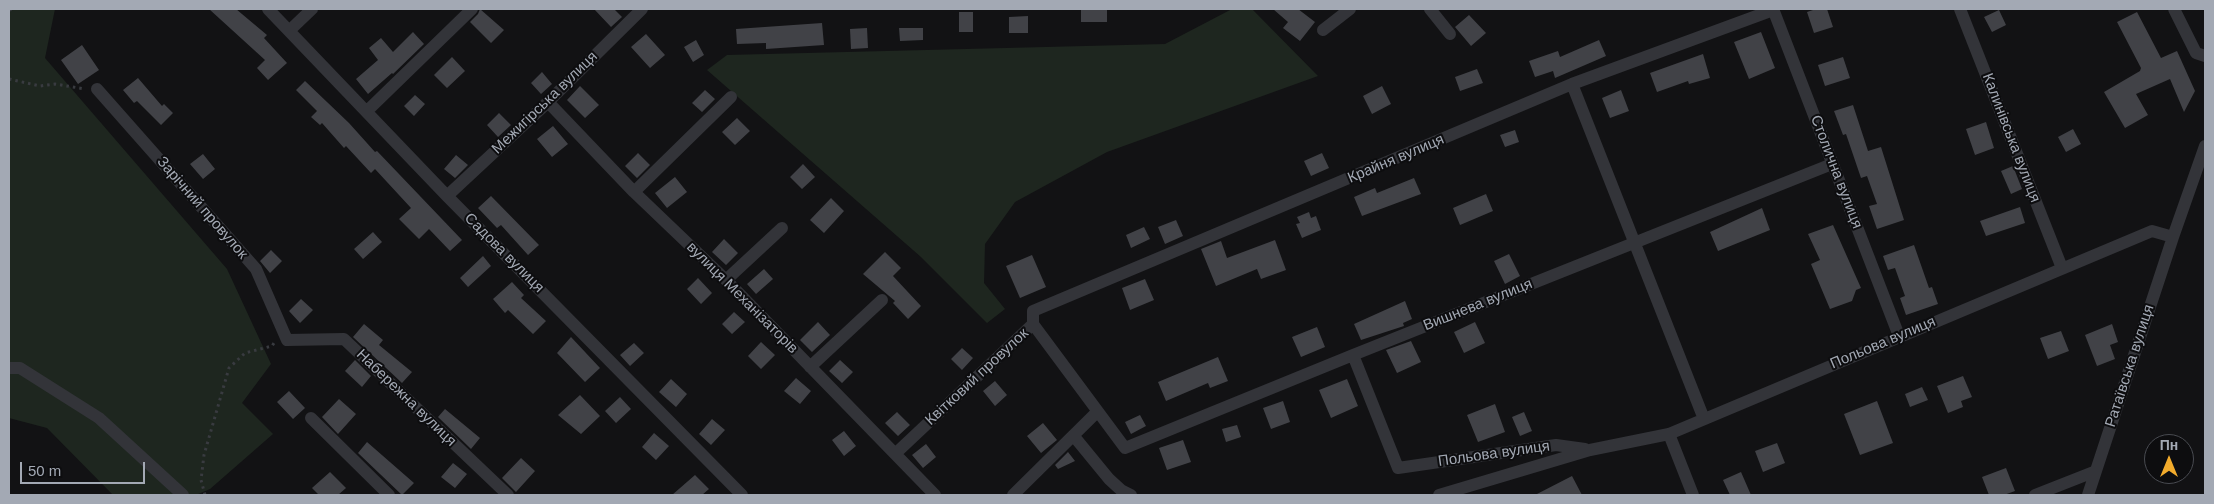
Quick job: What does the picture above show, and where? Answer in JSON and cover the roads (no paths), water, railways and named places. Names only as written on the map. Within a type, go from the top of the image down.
[{"type":"street","name":"Садова вулиця","points":[[268,9],[447,196],[742,495]]},
{"type":"street","points":[[290,31],[312,9]]},
{"type":"street","points":[[367,111],[472,9]]},
{"type":"street","name":"Межигірська вулиця","points":[[447,196],[548,102],[642,9]]},
{"type":"street","points":[[1323,30],[1350,9]]},
{"type":"street","points":[[1430,9],[1450,34]]},
{"type":"street","name":"Калинівська вулиця","points":[[1960,9],[2062,268]]},
{"type":"street","points":[[2174,9],[2196,53],[2205,56]]},
{"type":"street","name":"Крайня вулиця","points":[[1033,324],[1034,311],[1572,84],[1773,10]]},
{"type":"street","name":"Столична вулиця","points":[[1773,10],[1899,336]]},
{"type":"street","points":[[1572,84],[1633,243],[1704,419]]},
{"type":"street","name":"Зарічний провулок","points":[[97,89],[256,269],[285,335]]},
{"type":"street","points":[[634,192],[731,97]]},
{"type":"street","name":"вулиця Механізаторів","points":[[548,102],[634,192],[726,280],[935,495]]},
{"type":"street","name":"Ратаївська вулиця","points":[[2088,495],[2205,146]]},
{"type":"street","name":"Вишнева вулиця","points":[[1125,448],[1353,354],[1832,164]]},
{"type":"street","points":[[726,280],[782,228]]},
{"type":"street","name":"Польова вулиця","points":[[1439,495],[1590,450],[1669,434],[2152,231],[2173,237]]},
{"type":"street","points":[[810,367],[882,300]]},
{"type":"street","name":"Квітковий провулок","points":[[895,454],[1033,324],[1125,448]]},
{"type":"street","name":"Набережна вулиця","points":[[285,335],[344,339],[508,495]]},
{"type":"street","name":"Польова вулиця","points":[[1353,354],[1398,468],[1556,445],[1590,450]]},
{"type":"street","points":[[9,368],[20,368],[99,418],[183,495]]},
{"type":"street","points":[[1013,495],[1098,412]]},
{"type":"street","points":[[311,418],[389,495]]},
{"type":"street","points":[[1669,434],[1693,495]]},
{"type":"street","points":[[1077,440],[1109,479],[1121,490],[1131,495]]},
{"type":"street","points":[[2035,495],[2096,471]]}]
